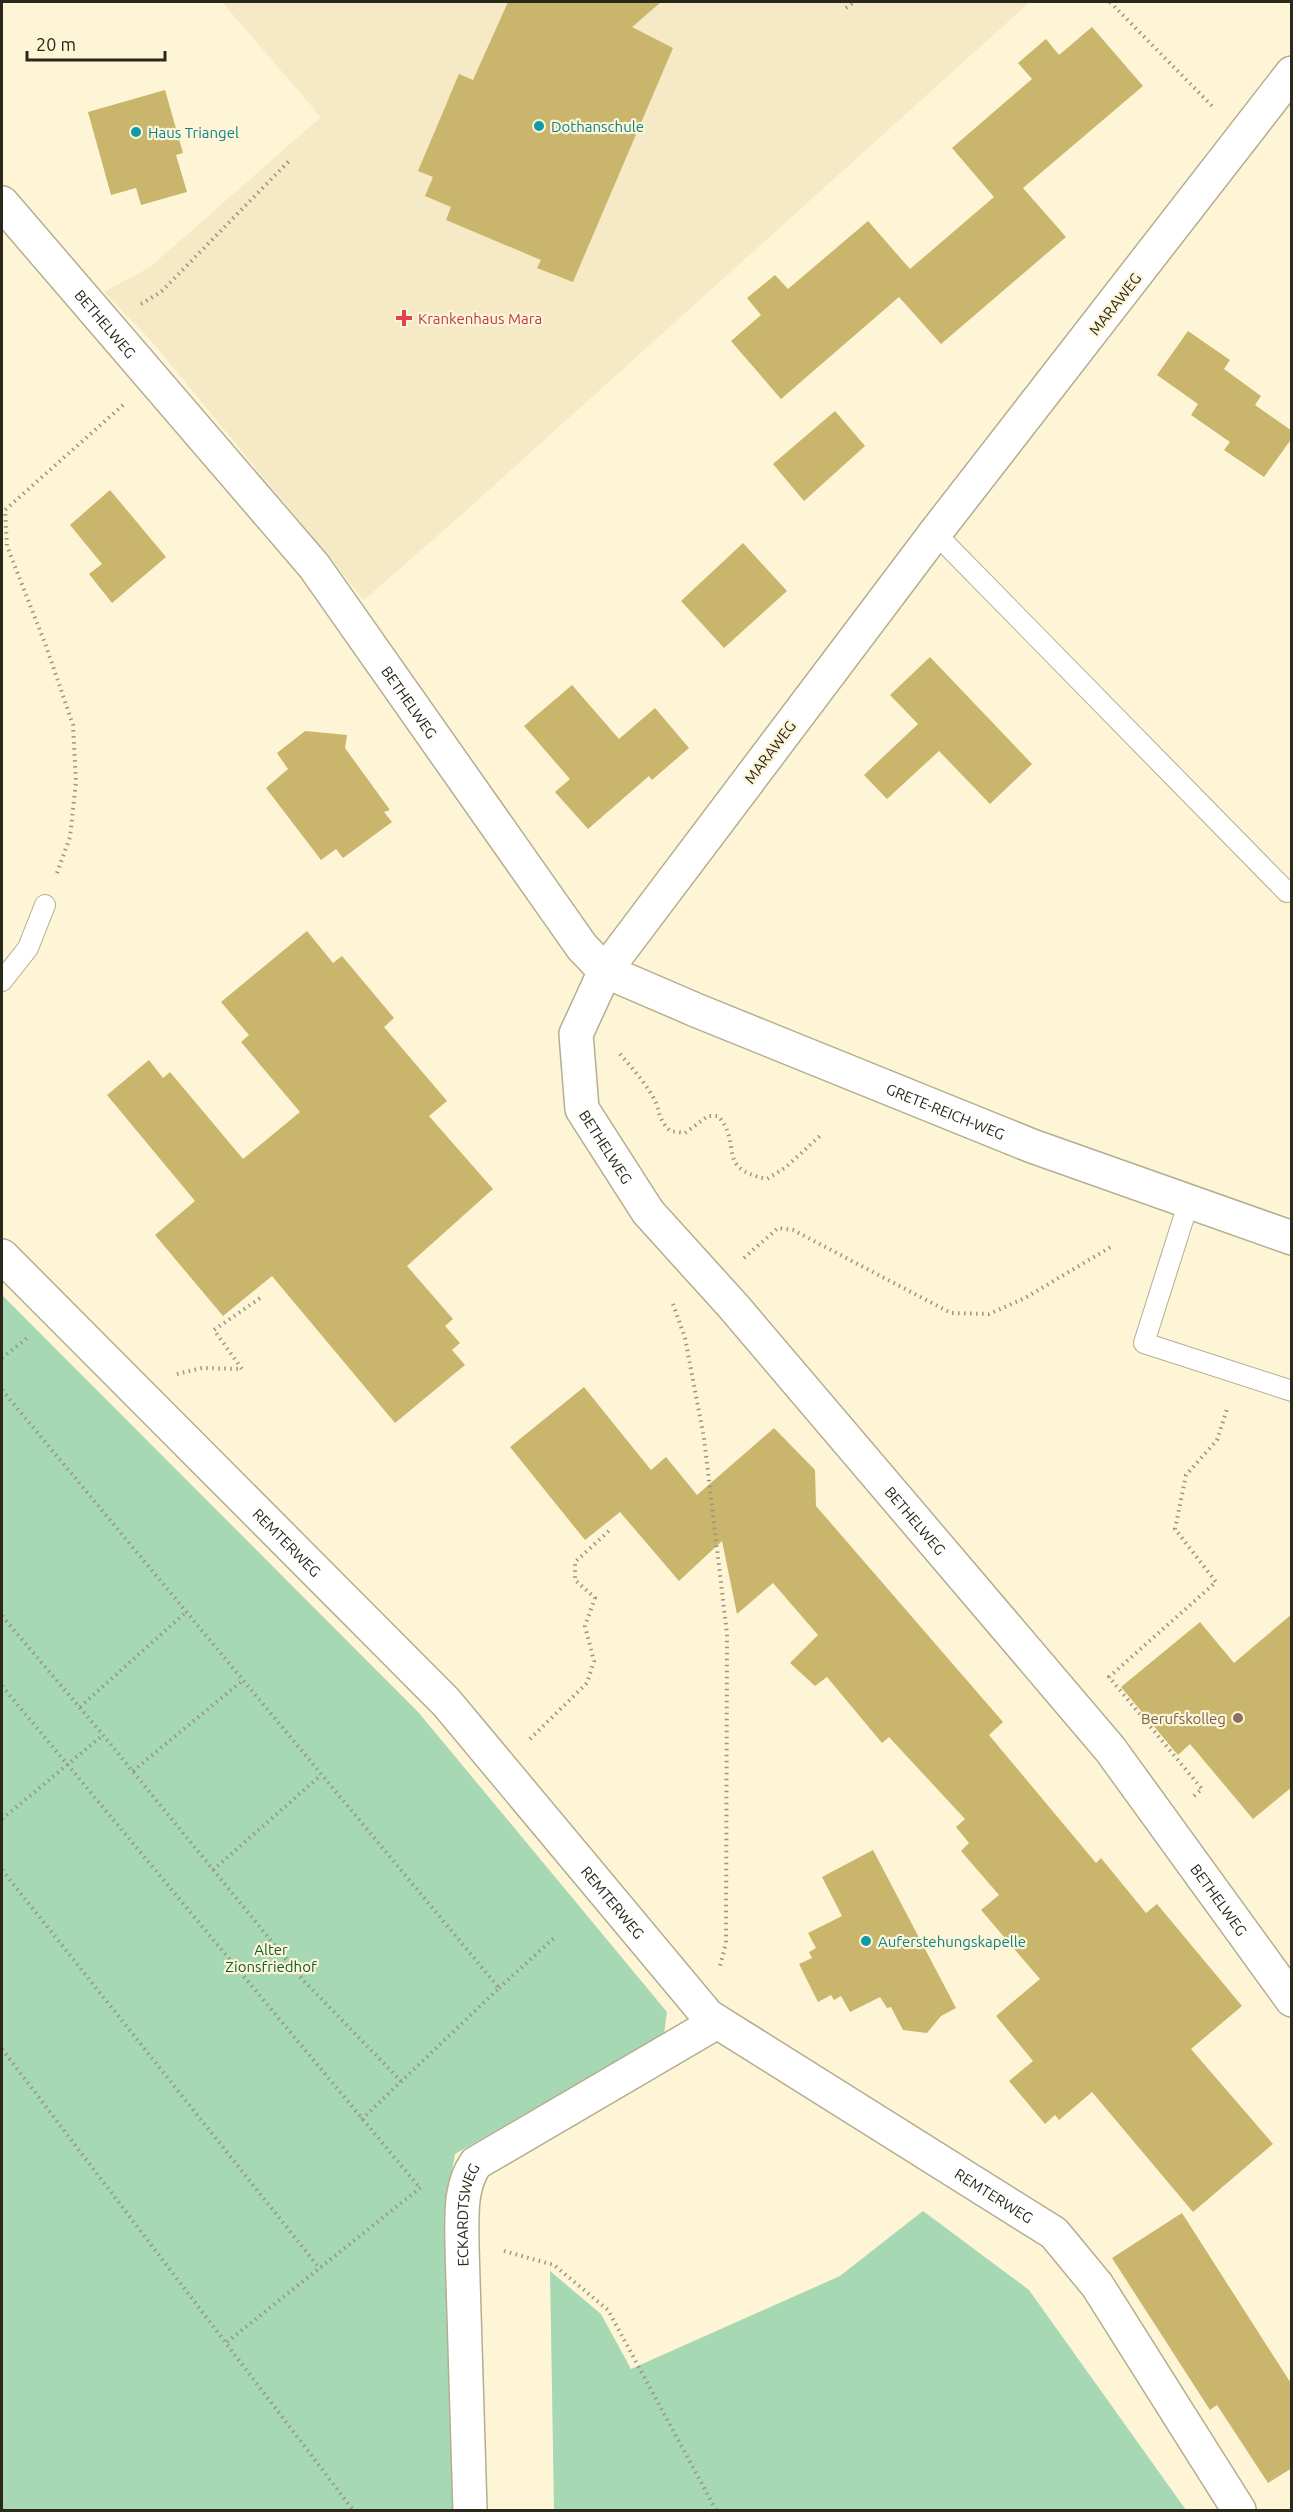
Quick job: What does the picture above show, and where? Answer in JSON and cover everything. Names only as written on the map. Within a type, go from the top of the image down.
[{"type":"street","name":"MARAWEG","points":[[605,970],[935,533],[1292,74]]},
{"type":"street","name":"BETHELWEG","points":[[2,203],[314,566],[582,947],[605,970],[576,1034],[582,1109],[648,1212],[734,1307],[1110,1749],[1292,2000]]},
{"type":"street","name":"GRETE-REICH-WEG","points":[[605,970],[687,1007],[1032,1146],[1292,1238]]},
{"type":"street","name":"REMTERWEG","points":[[2,1256],[446,1702],[499,1769],[712,2019],[1054,2233],[1097,2285],[1239,2511]]},
{"type":"street","name":"ECKARDTSWEG","points":[[470,2511],[462,2247],[465,2185],[476,2163],[712,2019]]},
{"type":"lane","points":[[935,533],[1287,892]]},
{"type":"lane","points":[[2,981],[28,948],[45,905]]},
{"type":"lane","points":[[1189,1201],[1144,1343],[1292,1391]]},
{"type":"path","points":[[846,8],[854,2]]},
{"type":"path","points":[[1110,2],[1187,80]]},
{"type":"path","points":[[105,325],[161,292],[291,159]]},
{"type":"path","points":[[45,905],[70,837],[76,782],[73,724],[46,645],[7,546],[5,510],[154,378]]},
{"type":"path","points":[[576,1034],[614,1047],[640,1077],[655,1100],[659,1119],[670,1131],[685,1133],[708,1116],[718,1116],[727,1125],[732,1160],[746,1175],[767,1179],[786,1167],[821,1135]]},
{"type":"path","points":[[751,1251],[778,1228],[793,1230],[951,1313],[989,1314],[1025,1298],[1114,1245]]},
{"type":"path","points":[[688,1257],[671,1298],[685,1338],[704,1438],[727,1634],[726,1943],[712,2019]]},
{"type":"path","points":[[147,1400],[171,1376],[202,1368],[242,1369],[214,1330],[263,1296]]},
{"type":"path","points":[[1164,1821],[1202,1789],[1109,1677],[1216,1582],[1175,1529],[1186,1475],[1217,1440],[1238,1373]]},
{"type":"path","points":[[2,1390],[320,1776],[499,1988]]},
{"type":"path","points":[[499,1769],[587,1683],[594,1661],[585,1626],[595,1598],[575,1580],[575,1562],[612,1528]]},
{"type":"path","points":[[80,1707],[186,1612]]},
{"type":"path","points":[[2,1616],[133,1771],[304,1981],[401,2081]]},
{"type":"path","points":[[133,1771],[242,1681]]},
{"type":"path","points":[[2,1686],[67,1767],[420,2188],[320,2270],[226,2342]]},
{"type":"path","points":[[2,1819],[103,1735]]},
{"type":"path","points":[[213,1870],[320,1776]]},
{"type":"path","points":[[2,1870],[320,2270]]},
{"type":"path","points":[[362,2120],[556,1936]]},
{"type":"path","points":[[2,2049],[353,2511]]},
{"type":"path","points":[[462,2247],[501,2250],[554,2265],[608,2310],[716,2511]]},
{"type":"shaded area","name":"Krankenhaus Mara","points":[[222,2],[1030,2],[364,600],[154,344],[104,292],[150,267],[321,117]]},
{"type":"green space","name":"Alter Zionsfriedhof","points":[[2,1295],[419,1713],[667,2012],[664,2034],[455,2154],[450,2182],[454,2510],[2,2510]]},
{"type":"green space","points":[[923,2211],[1029,2290],[1186,2510],[554,2510],[550,2271],[601,2314],[631,2369],[840,2276]]},
{"type":"building","name":"Dothanschule","points":[[508,2],[661,2],[632,27],[673,48],[573,282],[537,268],[541,260],[446,220],[451,207],[425,196],[433,177],[418,171],[459,74],[473,80]]},
{"type":"building","points":[[1092,27],[1143,86],[1023,188],[1066,237],[941,344],[899,297],[781,399],[731,341],[761,315],[747,298],[775,275],[788,289],[868,221],[910,269],[994,197],[952,148],[1032,79],[1018,63],[1046,39],[1059,55]]},
{"type":"building","name":"Haus Triangel","points":[[165,90],[183,153],[176,155],[187,192],[141,205],[136,188],[111,195],[88,112]]},
{"type":"building","points":[[1188,331],[1230,360],[1224,369],[1261,396],[1255,405],[1292,431],[1292,438],[1264,477],[1224,450],[1230,442],[1191,415],[1198,404],[1157,375]]},
{"type":"building","points":[[835,411],[865,446],[804,501],[773,464]]},
{"type":"building","points":[[110,490],[166,557],[112,603],[89,574],[102,564],[70,525]]},
{"type":"building","points":[[743,543],[787,591],[724,648],[681,601]]},
{"type":"building","points":[[930,657],[1032,764],[990,804],[939,751],[887,799],[864,775],[918,724],[890,695]]},
{"type":"building","points":[[572,685],[619,739],[655,708],[689,748],[652,780],[649,776],[588,829],[555,792],[570,779],[524,726]]},
{"type":"building","points":[[305,731],[347,735],[345,748],[390,810],[384,812],[392,822],[343,858],[336,849],[321,860],[266,788],[288,769],[277,753]]},
{"type":"building","points":[[307,931],[333,963],[342,956],[394,1018],[384,1027],[447,1101],[429,1116],[493,1189],[407,1266],[453,1319],[445,1326],[460,1343],[452,1350],[465,1365],[395,1423],[272,1276],[223,1316],[155,1235],[195,1201],[107,1095],[149,1060],[163,1078],[170,1072],[243,1159],[300,1112],[241,1042],[249,1035],[221,1002]]},
{"type":"building","points":[[584,1387],[651,1470],[666,1457],[697,1495],[774,1428],[815,1470],[816,1506],[1003,1722],[989,1735],[1096,1863],[1101,1858],[1146,1913],[1157,1904],[1242,2006],[1191,2049],[1273,2144],[1193,2212],[1092,2092],[1059,2120],[1055,2115],[1045,2124],[1009,2081],[1033,2061],[996,2016],[1040,1979],[981,1910],[999,1895],[961,1851],[969,1843],[956,1827],[965,1819],[889,1737],[882,1743],[827,1677],[815,1686],[790,1663],[818,1635],[773,1583],[737,1614],[722,1541],[679,1581],[620,1512],[585,1540],[510,1447]]},
{"type":"building","points":[[1292,1614],[1292,1787],[1253,1819],[1190,1744],[1178,1755],[1121,1687],[1200,1622],[1234,1663]]},
{"type":"building","name":"Auferstehungskapelle","points":[[873,1850],[956,2008],[941,2016],[927,2033],[903,2030],[891,2007],[887,2008],[880,1997],[850,2012],[841,1996],[834,2000],[831,1995],[818,2002],[799,1964],[812,1958],[809,1952],[816,1948],[808,1933],[842,1916],[822,1877]]},
{"type":"building","points":[[1182,2213],[1292,2385],[1292,2468],[1268,2483],[1217,2405],[1210,2410],[1112,2258]]},
{"type":"place","name":"Dothanschule","points":[[539,126]]},
{"type":"place","name":"Haus Triangel","points":[[136,132]]},
{"type":"place","name":"Krankenhaus Mara","points":[[404,318]]},
{"type":"place","name":"Berufskolleg","points":[[1238,1718]]},
{"type":"place","name":"Auferstehungskapelle","points":[[866,1941]]}]
